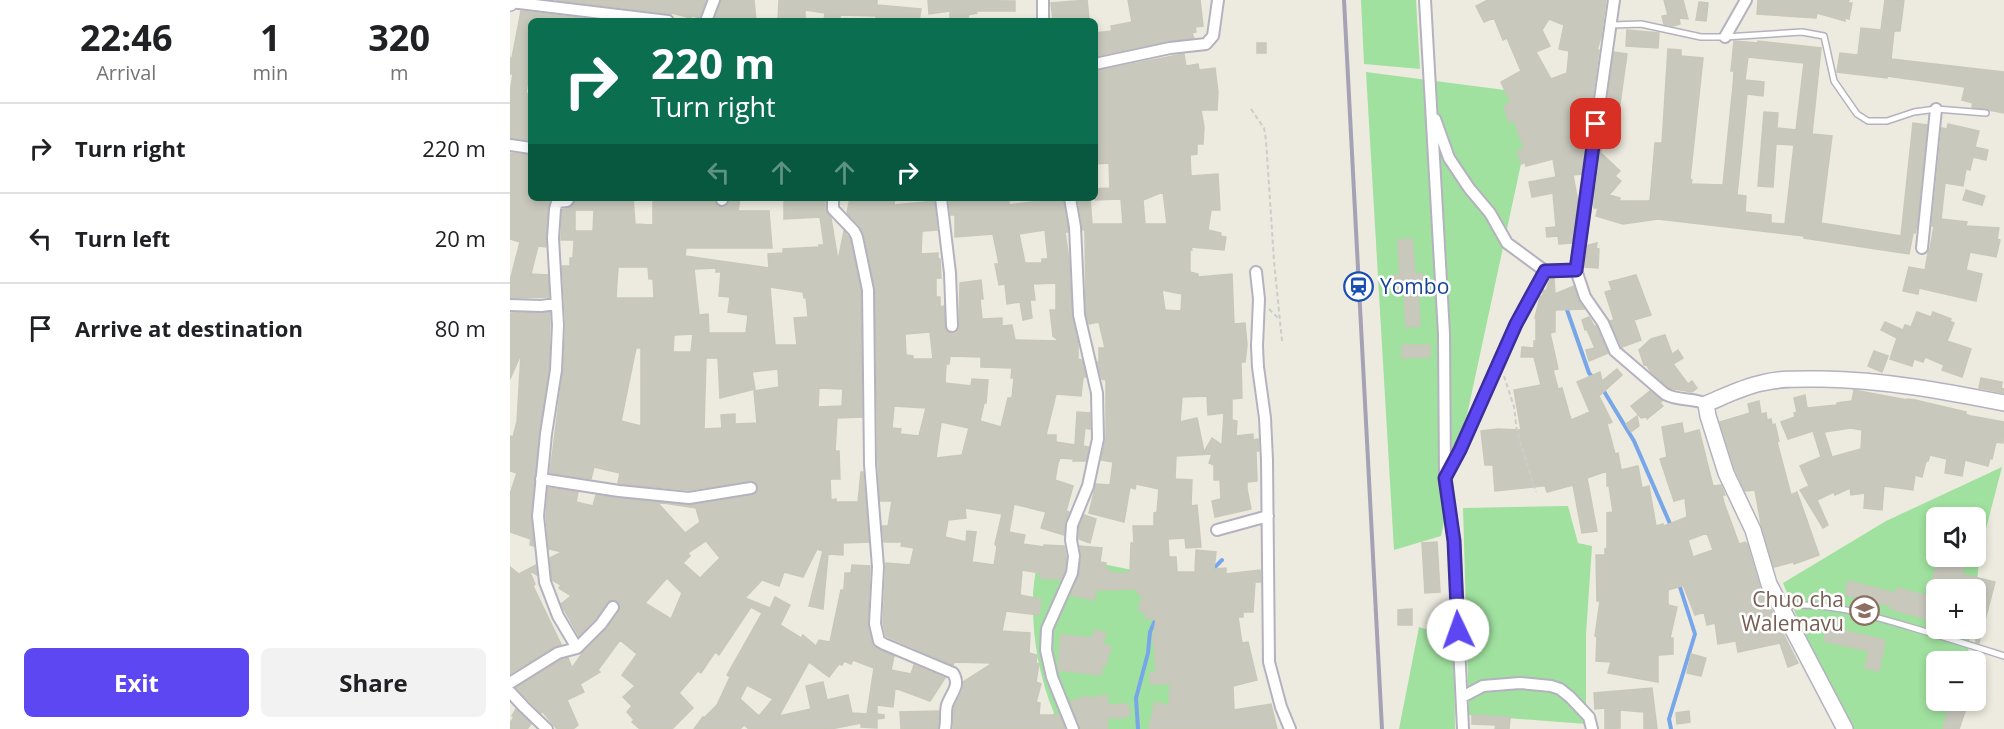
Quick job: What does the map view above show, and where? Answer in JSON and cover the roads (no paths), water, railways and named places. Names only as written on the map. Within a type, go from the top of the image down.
[{"type":"street","points":[[707,18],[714,0]]},
{"type":"street","points":[[1043,0],[1043,18]]},
{"type":"street","points":[[1098,63],[1170,48],[1206,44],[1214,36],[1218,0]]},
{"type":"street","points":[[1425,0],[1444,334],[1445,478],[1454,541],[1463,729]]},
{"type":"street","points":[[1614,0],[1576,270],[1585,297],[1603,323],[1615,351],[1665,394],[1682,400],[1698,400],[1706,404]]},
{"type":"street","points":[[1725,37],[1746,0]]},
{"type":"street","points":[[511,2],[643,18]]},
{"type":"street","points":[[1431,107],[1449,158],[1469,188],[1490,213],[1507,243],[1545,271],[1576,270]]},
{"type":"street","points":[[1922,248],[1936,109]]},
{"type":"street","points":[[510,145],[528,148]]},
{"type":"street","points":[[567,201],[557,202],[555,209],[553,238],[558,325],[556,370],[538,516],[545,582],[558,616],[577,648]]},
{"type":"street","points":[[833,201],[833,209],[857,237],[868,290],[870,464],[878,567],[875,624],[877,635],[879,641],[884,644],[953,673],[956,686],[947,704],[945,729]]},
{"type":"street","points":[[941,201],[950,273],[952,326]]},
{"type":"street","points":[[1071,201],[1075,226],[1080,315],[1097,393],[1098,439],[1088,486],[1072,525],[1071,540],[1074,556],[1072,573],[1047,629],[1046,650],[1053,677],[1073,729]]},
{"type":"street","points":[[1445,478],[1516,324],[1545,271]]},
{"type":"street","points":[[1256,272],[1259,299],[1257,346],[1265,418],[1269,662],[1281,707],[1290,729]]},
{"type":"street","points":[[510,305],[556,304]]},
{"type":"street","points":[[1706,404],[1738,389],[1756,384],[1796,379],[1852,379],[1920,387],[2004,403]]},
{"type":"street","points":[[1706,404],[1726,473],[1753,530],[1770,584],[1845,729]]},
{"type":"street","points":[[541,479],[610,490],[689,498],[751,488]]},
{"type":"street","points":[[1217,530],[1268,516]]},
{"type":"street","points":[[510,683],[558,653],[577,648],[601,624],[613,607]]},
{"type":"street","points":[[1462,697],[1484,686],[1520,683],[1551,686],[1560,689],[1582,710],[1588,717],[1592,729]]},
{"type":"street","points":[[510,692],[547,729]]},
{"type":"lane","points":[[1612,25],[1641,24],[1701,37],[1802,32],[1824,36],[1834,81],[1857,114],[1868,121],[1887,121],[1914,112],[1936,109],[1986,113]]},
{"type":"lane","points":[[1781,606],[1808,605],[1838,609],[1889,621],[2004,656]]},
{"type":"waterway","points":[[1566,307],[1589,373],[1593,378]]},
{"type":"waterway","points":[[1602,388],[1634,441],[1671,526]]},
{"type":"waterway","points":[[1210,572],[1222,560]]},
{"type":"waterway","points":[[1671,729],[1669,719],[1695,634],[1679,584]]},
{"type":"waterway","points":[[1138,729],[1136,698],[1148,653],[1150,632],[1157,616]]},
{"type":"railway","points":[[1344,0],[1382,729]]},
{"type":"place","name":"Yombo","points":[[1359,286]]},
{"type":"place","name":"Chuo cha Walemavu","points":[[1865,611]]}]
